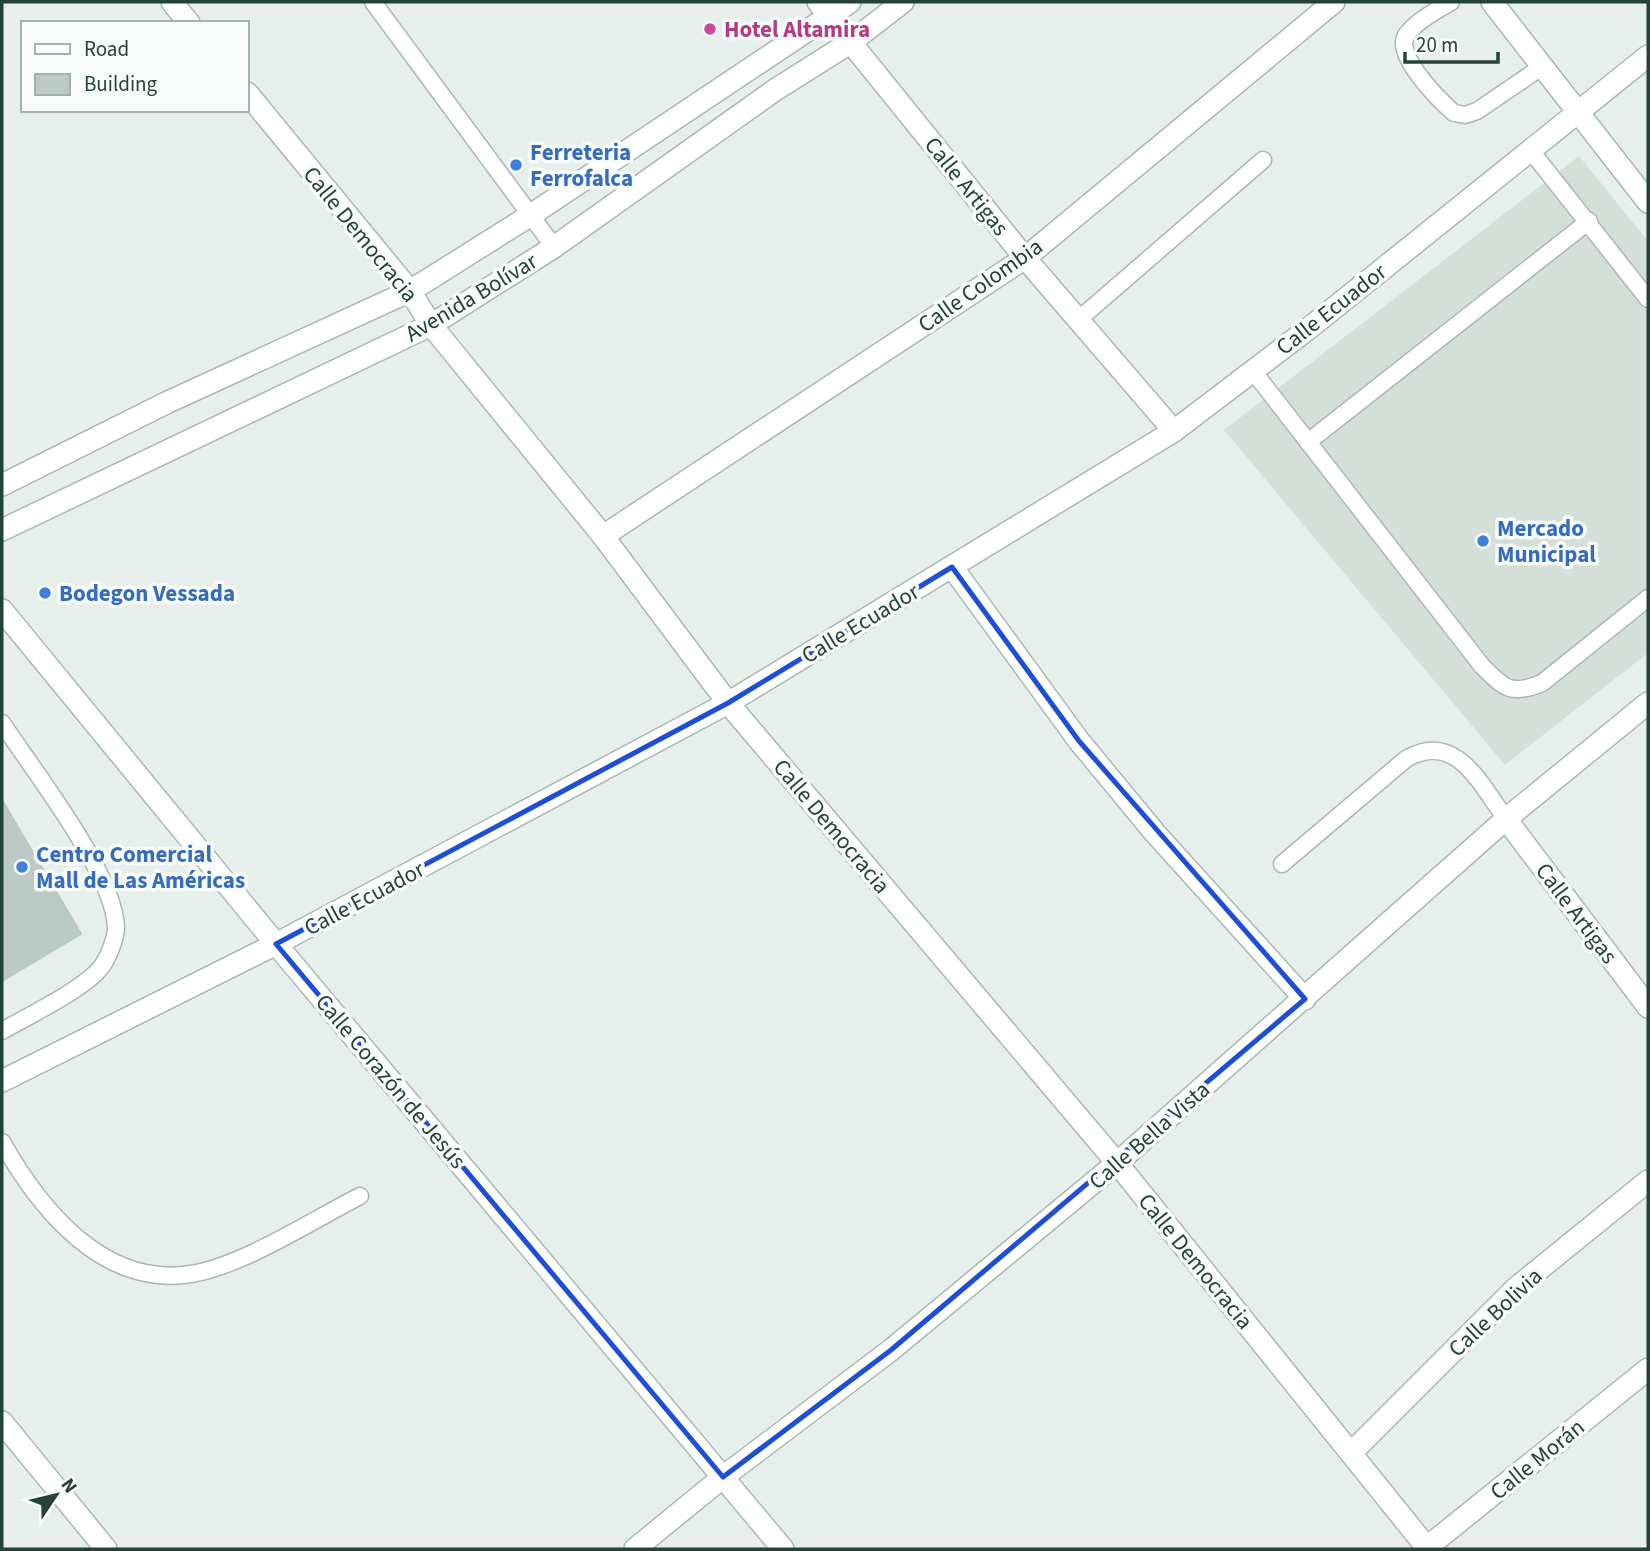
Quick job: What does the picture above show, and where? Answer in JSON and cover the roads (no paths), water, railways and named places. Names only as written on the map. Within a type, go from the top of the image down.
[{"type":"street","points":[[172,2],[187,21]]},
{"type":"street","name":"Avenida Bolívar","points":[[2,485],[166,403],[410,291],[531,215],[824,9],[850,2]]},
{"type":"street","name":"Avenida Bolívar","points":[[2,530],[431,325],[554,247],[775,90],[851,42],[903,2]]},
{"type":"street","name":"Calle Colombia","points":[[603,536],[1025,258],[1334,2]]},
{"type":"street","points":[[1492,2],[1648,202]]},
{"type":"street","name":"Calle Artigas","points":[[824,9],[1025,258],[1174,431]]},
{"type":"street","name":"Calle Ecuador","points":[[2,1081],[276,944],[728,703],[1174,431],[1648,56]]},
{"type":"street","name":"Calle Democracia","points":[[248,94],[410,291],[431,325],[603,536],[728,703],[1117,1163],[1427,1549]]},
{"type":"street","points":[[952,567],[1079,741],[1156,833],[1305,999]]},
{"type":"street","name":"Calle Corazón de Jesús","points":[[2,610],[276,944],[783,1549]]},
{"type":"street","name":"Calle Bella Vista","points":[[635,1549],[723,1477],[891,1350],[1117,1163],[1506,819],[1648,703]]},
{"type":"street","name":"Calle Artigas","points":[[1506,819],[1648,1007]]},
{"type":"street","name":"Calle Bolivia","points":[[1351,1453],[1516,1288],[1648,1181]]},
{"type":"street","name":"Calle Morán","points":[[1427,1549],[1648,1369]]},
{"type":"street","points":[[2,1422],[101,1548]]},
{"type":"lane","points":[[373,2],[554,247]]},
{"type":"lane","points":[[1451,2],[1406,35],[1402,45],[1406,58],[1454,113],[1465,116],[1477,111],[1543,66]]},
{"type":"lane","points":[[1531,151],[1648,299]]},
{"type":"lane","points":[[1078,320],[1264,160]]},
{"type":"lane","points":[[1308,442],[1589,221]]},
{"type":"lane","points":[[1253,371],[1482,666],[1504,688],[1524,691],[1542,683],[1648,598]]},
{"type":"lane","points":[[2,723],[89,854],[109,892],[116,929],[104,965],[75,989],[2,1031]]},
{"type":"lane","points":[[1282,864],[1406,759],[1422,750],[1439,749],[1457,757],[1506,819]]},
{"type":"lane","points":[[2,1142],[50,1214],[94,1253],[141,1272],[190,1274],[239,1258],[360,1196]]},
{"type":"place","name":"Hotel Altamira","points":[[710,29]]},
{"type":"place","name":"Ferreteria Ferrofalca","points":[[516,165]]},
{"type":"place","name":"Mercado Municipal","points":[[1483,541]]},
{"type":"place","name":"Bodegon Vessada","points":[[45,593]]},
{"type":"place","name":"Centro Comercial Mall de Las Américas","points":[[22,867]]}]
